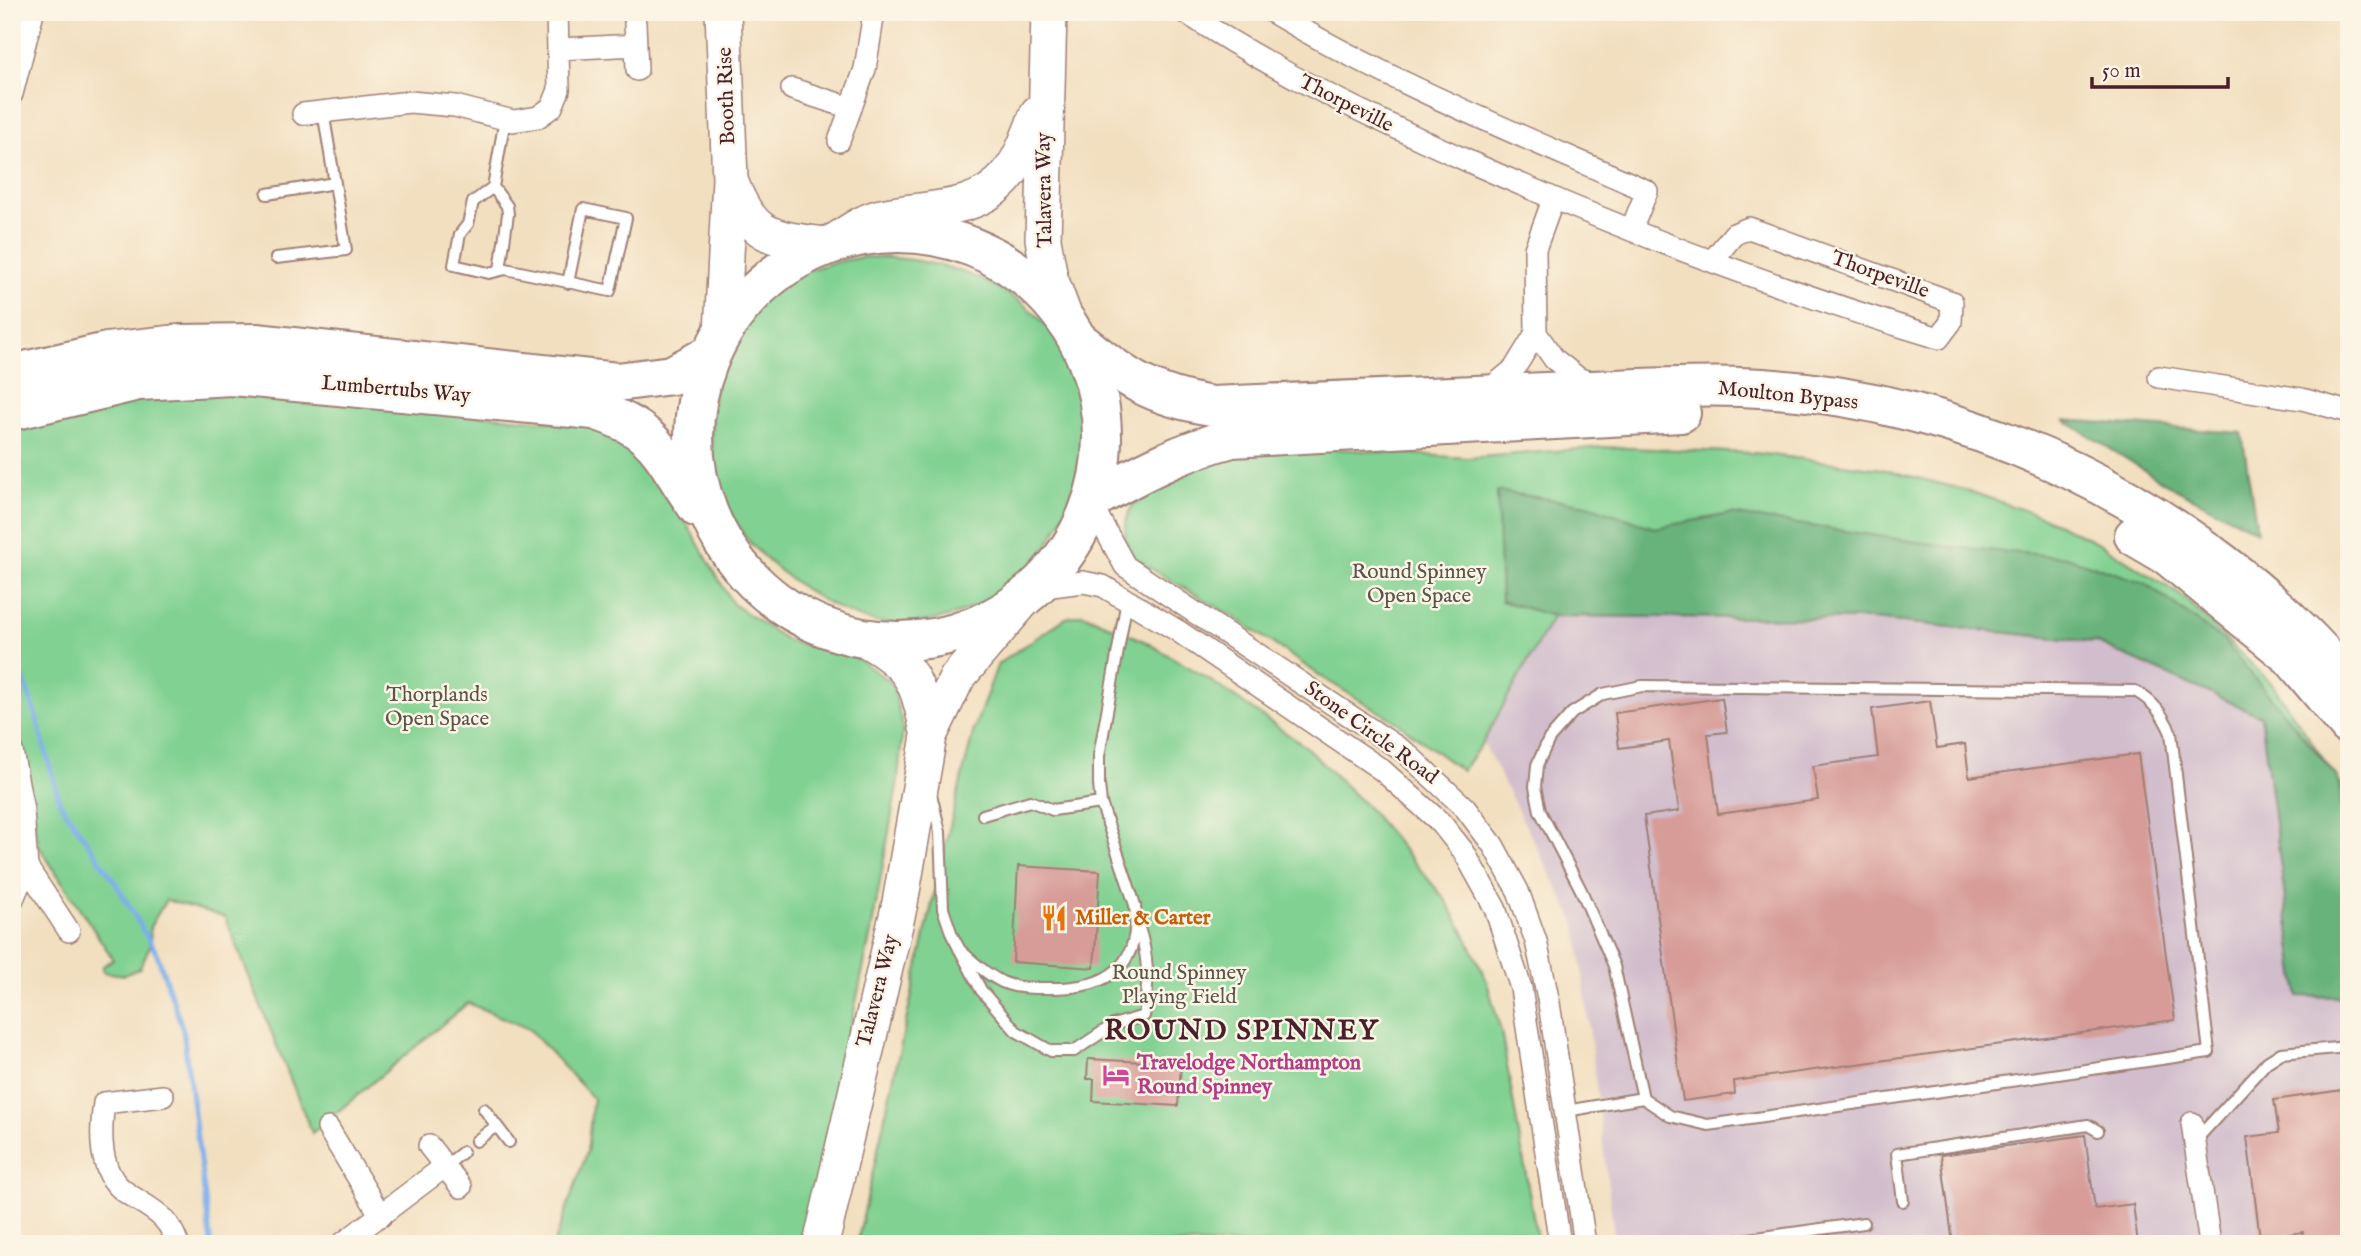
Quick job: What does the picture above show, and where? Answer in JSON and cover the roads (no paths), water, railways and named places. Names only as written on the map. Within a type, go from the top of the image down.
[{"type":"highway","points":[[898,232],[930,235],[963,243],[993,256],[1021,273],[1072,330],[1091,370],[1100,413],[1100,468],[1092,502],[1069,549],[1031,592],[1003,613],[950,635],[903,641],[864,639],[822,627],[782,606],[748,576],[722,540],[705,505],[696,468],[694,442],[699,391],[717,343],[742,304],[766,280],[794,260],[829,244],[865,235],[898,232]]},
{"type":"highway","name":"Moulton Bypass","points":[[1072,330],[1144,388],[1177,400],[1212,406],[1484,394],[1742,387],[1843,399],[1925,416],[2003,441],[2095,481],[2201,546],[2277,607],[2349,682]]},
{"type":"highway","name":"Lumbertubs Way","points":[[12,374],[107,352],[179,344],[256,343],[618,382],[671,375],[717,343]]},
{"type":"highway","name":"Lumbertubs Way","points":[[12,411],[138,381],[232,376],[594,410],[625,420],[649,437],[722,540]]},
{"type":"highway","name":"Moulton Bypass","points":[[1092,502],[1139,473],[1190,449],[1232,438],[1681,413],[1793,418],[1883,433],[1948,449],[2005,468],[2076,500],[2168,556],[2291,657],[2349,726]]},
{"type":"main road","name":"Booth Rise","points":[[717,343],[730,179],[723,12]]},
{"type":"main road","name":"Talavera Way","points":[[1049,12],[1043,239],[1050,278],[1072,330]]},
{"type":"main road","name":"Talavera Way","points":[[829,244],[858,226],[884,216],[958,206],[985,194],[1006,177],[1022,153],[1045,97]]},
{"type":"main road","name":"Booth Rise","points":[[730,179],[741,209],[758,228],[785,240],[829,244]]},
{"type":"main road","name":"Talavera Way","points":[[821,1244],[900,903],[927,750],[957,678],[1031,592]]},
{"type":"main road","name":"Talavera Way","points":[[864,639],[894,655],[907,670],[920,699],[927,750]]},
{"type":"street","points":[[12,94],[33,12]]},
{"type":"street","points":[[313,112],[410,102],[455,106],[505,119],[529,120],[552,107],[559,90],[557,12]]},
{"type":"street","points":[[839,141],[864,69],[874,12]]},
{"type":"street","name":"Thorpeville","points":[[1185,12],[1239,48],[1351,107],[1553,200],[1763,281],[1939,338],[1951,321],[1952,302],[1749,228],[1734,234],[1713,260]]},
{"type":"street","points":[[1272,12],[1305,32],[1470,112],[1647,191],[1630,230]]},
{"type":"street","points":[[635,23],[636,71]]},
{"type":"street","points":[[559,49],[636,45]]},
{"type":"street","points":[[792,89],[851,108]]},
{"type":"street","points":[[1484,394],[1514,369],[1536,333],[1535,249],[1553,200]]},
{"type":"street","points":[[1536,333],[1554,359],[1578,378],[1606,390]]},
{"type":"street","points":[[2159,377],[2302,399],[2349,412]]},
{"type":"street","name":"Stone Circle Road","points":[[1092,502],[1125,566],[1406,753],[1465,808],[1493,845],[1518,891],[1536,940],[1566,1111],[1585,1244]]},
{"type":"street","name":"Stone Circle Road","points":[[1031,592],[1083,583],[1103,586],[1127,600],[1382,771],[1414,796],[1464,852],[1495,908],[1521,988],[1560,1244]]},
{"type":"street","points":[[12,751],[23,810],[27,867],[12,901]]},
{"type":"street","points":[[27,867],[69,931]]},
{"type":"street","points":[[163,1096],[104,1103],[100,1129],[107,1172],[122,1190],[153,1208],[170,1224],[178,1244]]},
{"type":"street","points":[[328,1128],[381,1216]]},
{"type":"street","points":[[2194,1132],[2210,1244]]},
{"type":"street","points":[[429,1146],[461,1187]]},
{"type":"street","points":[[344,1243],[444,1167]]},
{"type":"lane","points":[[276,258],[346,250],[335,183],[313,112]]},
{"type":"lane","points":[[505,119],[493,187],[473,202],[468,223],[460,234],[454,265],[489,273],[500,270],[568,283],[610,291],[626,218],[583,209],[568,283]]},
{"type":"lane","points":[[267,194],[335,183]]},
{"type":"lane","points":[[493,187],[507,206],[508,214],[500,270]]},
{"type":"lane","points":[[927,750],[940,832],[943,909],[959,949],[981,989],[1016,1031],[1051,1051],[1074,1051],[1113,1025],[1144,1016],[1150,979],[1147,950],[1137,922],[1131,885],[1101,803],[1099,756],[1127,600]]},
{"type":"lane","points":[[1566,1111],[1643,1098],[1670,1116],[1708,1125],[2209,1052],[2171,733],[2161,711],[2151,700],[2135,691],[1642,686],[1603,694],[1572,713],[1549,739],[1537,765],[1535,787],[1539,811],[1581,890],[1614,966],[1643,1098]]},
{"type":"lane","points":[[983,815],[1030,801],[1053,810],[1101,803]]},
{"type":"lane","points":[[959,949],[980,968],[1019,988],[1078,989],[1094,985],[1116,969],[1133,943],[1137,922]]},
{"type":"lane","points":[[2194,1132],[2267,1062],[2281,1054],[2348,1047]]},
{"type":"lane","points":[[484,1110],[509,1142]]},
{"type":"lane","points":[[1903,1201],[1897,1154],[2088,1125],[2098,1130]]},
{"type":"lane","points":[[476,1142],[496,1126]]},
{"type":"lane","points":[[444,1167],[463,1152]]},
{"type":"lane","points":[[1713,1244],[1864,1223]]},
{"type":"waterway","points":[[12,647],[35,712],[60,803],[115,882],[157,954],[183,1030],[211,1244]]},
{"type":"place","name":"Miller & Carter","points":[[1054,918]]},
{"type":"place","name":"Travelodge Northampton Round Spinney","points":[[1116,1075]]},
{"type":"district","name":"ROUND SPINNEY","points":[[1242,1031]]},
{"type":"park label","name":"Round Spinney Open Space","points":[[1419,584]]},
{"type":"park label","name":"Thorplands Open Space","points":[[437,707]]},
{"type":"park label","name":"Round Spinney Playing Field","points":[[1179,985]]}]
